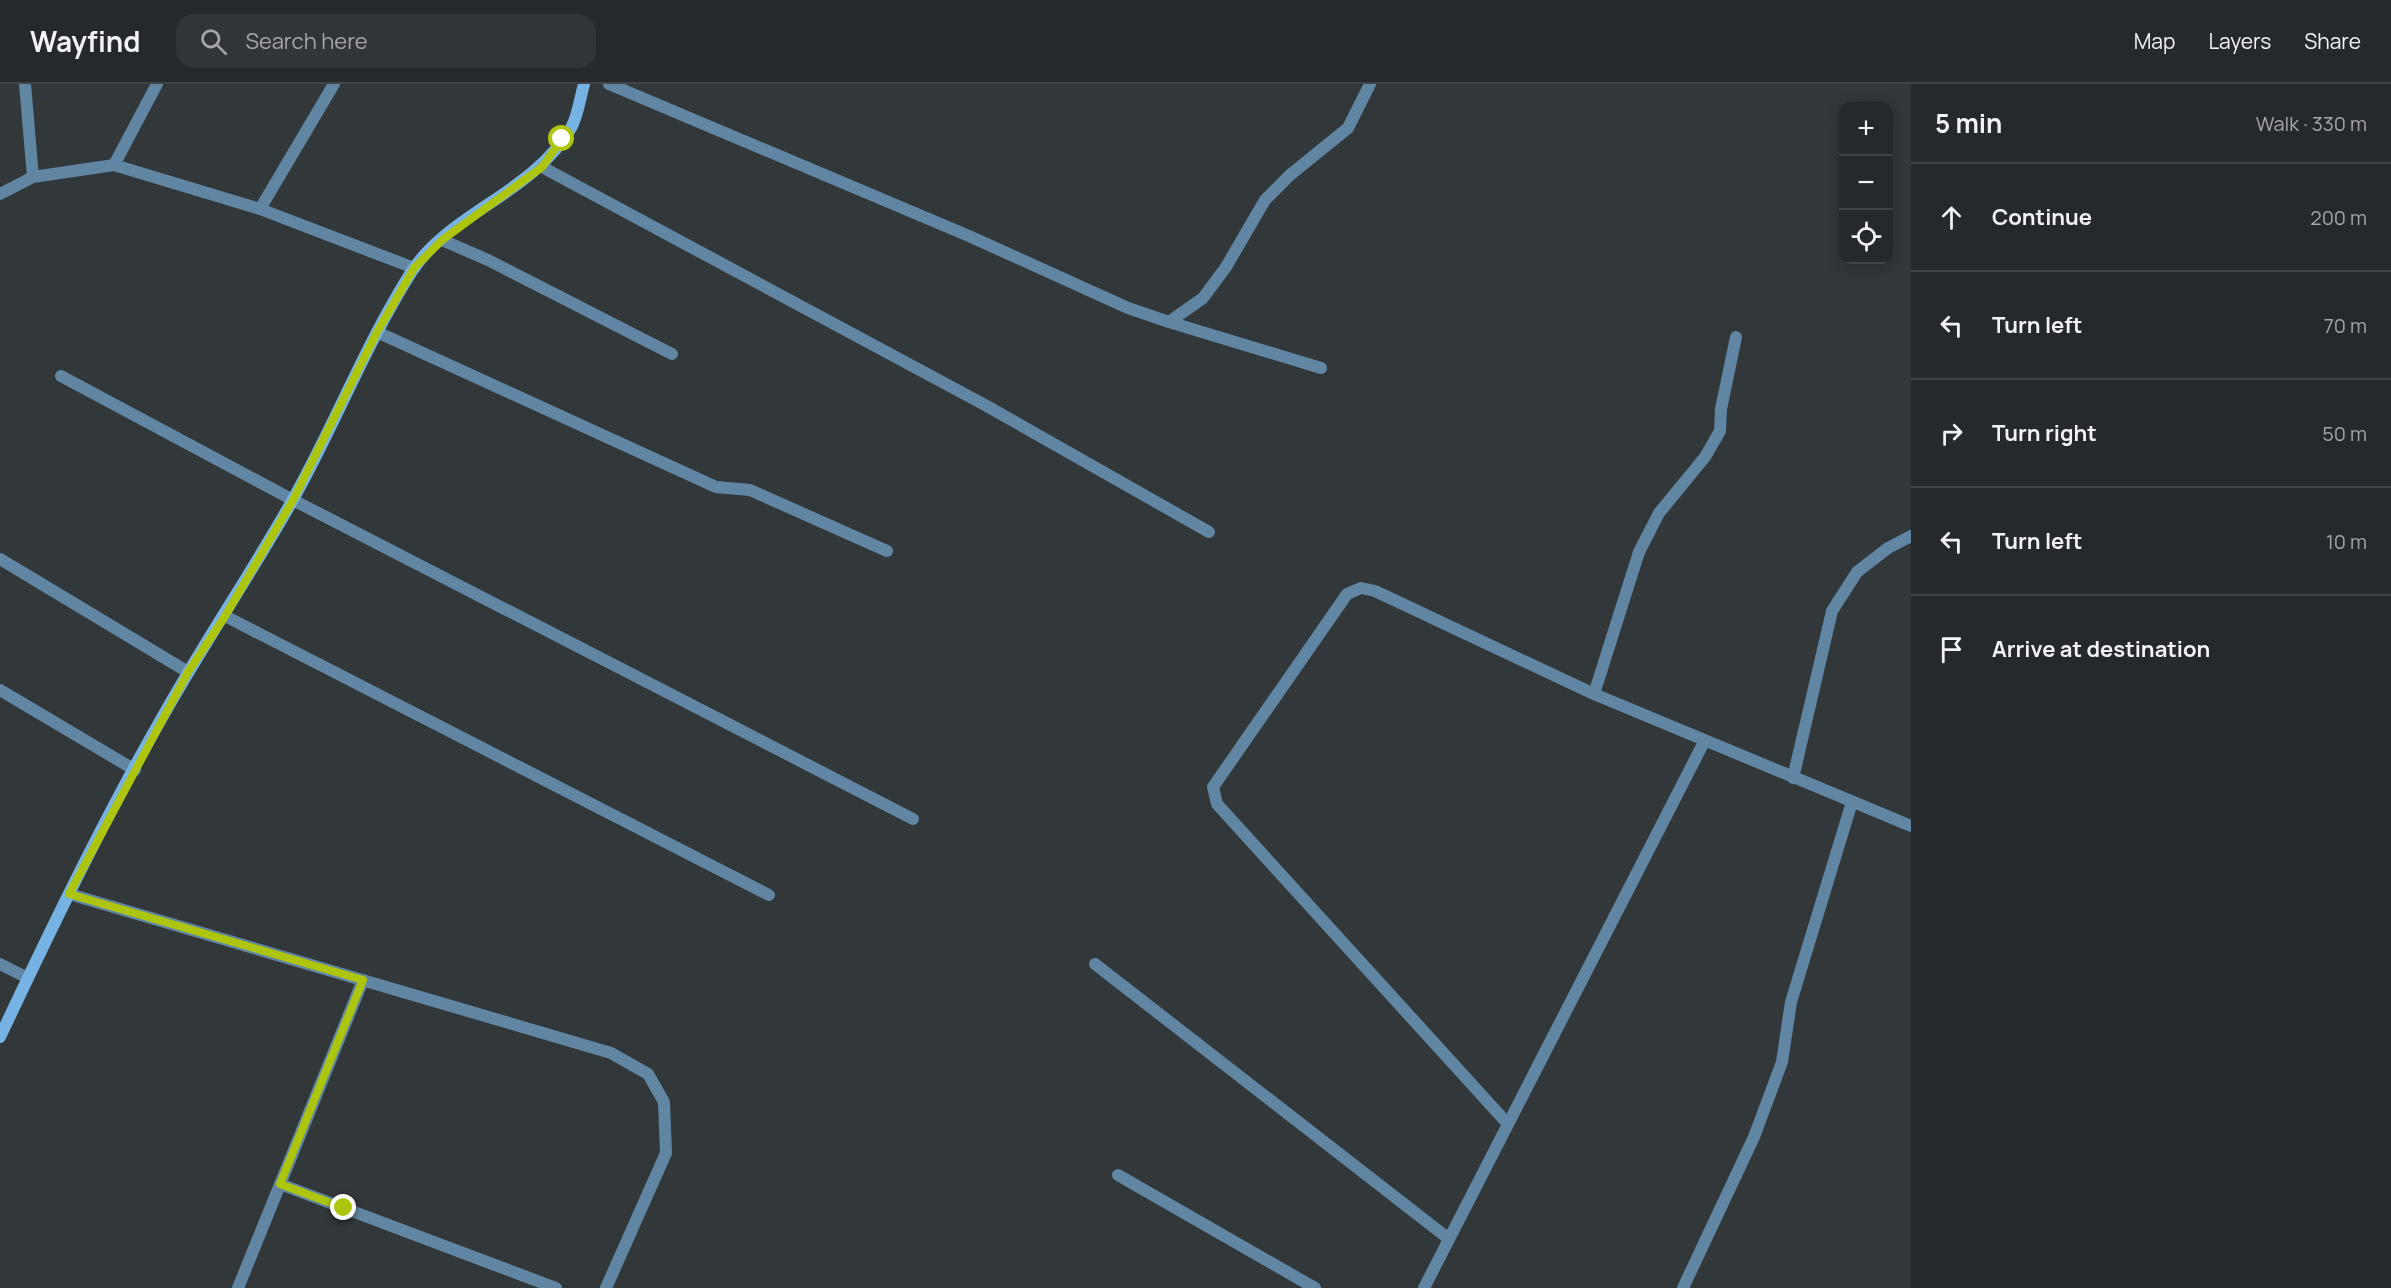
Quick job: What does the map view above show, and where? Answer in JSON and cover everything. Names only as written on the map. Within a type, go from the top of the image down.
[{"type":"street","points":[[25,84],[33,177]]},
{"type":"street","points":[[114,165],[157,84]]},
{"type":"street","points":[[260,209],[334,84]]},
{"type":"street","points":[[0,1037],[69,894],[135,770],[188,672],[225,616],[293,500],[377,332],[414,268],[442,240],[542,167],[573,126],[584,84]]},
{"type":"street","points":[[609,84],[969,236],[1128,308],[1321,368]]},
{"type":"street","points":[[1169,322],[1203,298],[1226,267],[1265,200],[1290,175],[1348,128],[1370,84]]},
{"type":"street","points":[[1,192],[33,177],[114,165],[260,209],[414,268]]},
{"type":"street","points":[[542,167],[985,405],[1209,532]]},
{"type":"street","points":[[442,240],[488,260],[672,354]]},
{"type":"street","points":[[377,332],[716,487],[750,490],[887,551]]},
{"type":"street","points":[[1594,693],[1639,552],[1659,513],[1704,457],[1720,431],[1721,409],[1736,337]]},
{"type":"street","points":[[61,376],[293,500],[913,819]]},
{"type":"street","points":[[1793,778],[1832,611],[1857,572],[1888,548],[1911,536]]},
{"type":"street","points":[[0,559],[188,672]]},
{"type":"street","points":[[1507,1123],[1217,804],[1213,787],[1347,594],[1361,588],[1375,591],[1704,742],[1911,826]]},
{"type":"street","points":[[225,616],[769,895]]},
{"type":"street","points":[[0,690],[135,770]]},
{"type":"street","points":[[1424,1288],[1704,742]]},
{"type":"street","points":[[1683,1288],[1754,1137],[1782,1062],[1791,1002],[1852,802]]},
{"type":"street","points":[[69,894],[611,1053],[648,1074],[664,1102],[666,1153],[606,1288]]},
{"type":"street","points":[[0,964],[28,978]]},
{"type":"street","points":[[1095,964],[1449,1239]]},
{"type":"street","points":[[237,1288],[363,980]]},
{"type":"street","points":[[1118,1175],[1315,1288]]},
{"type":"street","points":[[280,1184],[556,1288]]},
{"type":"route","points":[[344,1208],[280,1184],[363,980],[69,894],[188,672],[225,616],[293,500],[377,332],[414,268],[442,240],[542,167],[562,139]]}]
